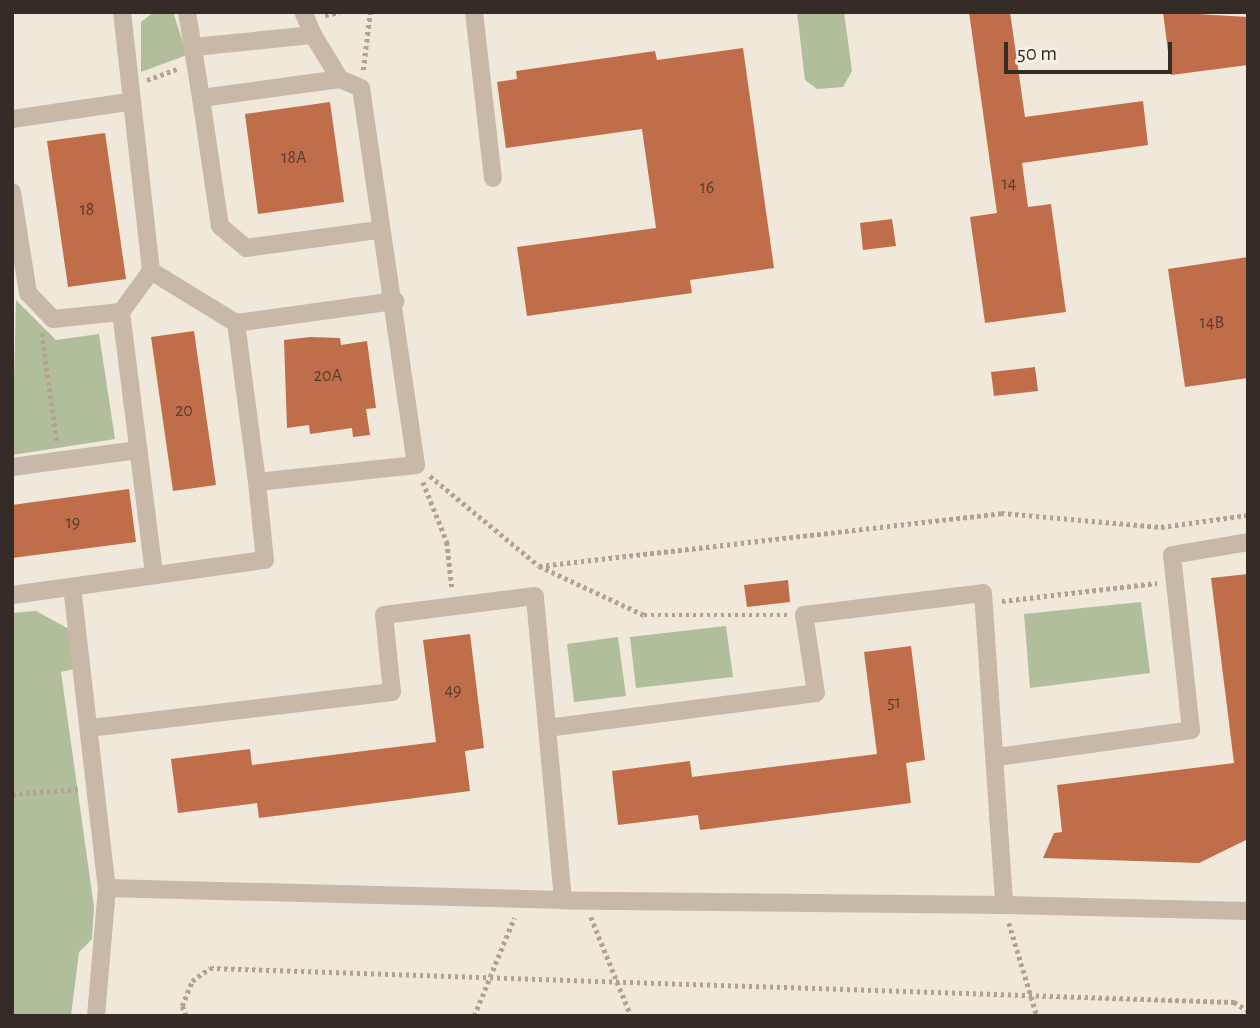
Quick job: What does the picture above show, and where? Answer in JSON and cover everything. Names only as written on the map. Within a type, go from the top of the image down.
[{"type":"lane","points":[[122,12],[128,94],[151,271],[121,312],[154,575]]},
{"type":"lane","points":[[187,12],[220,226],[246,248],[377,229]]},
{"type":"lane","points":[[303,12],[313,35],[340,79]]},
{"type":"lane","points":[[474,12],[494,177]]},
{"type":"lane","points":[[194,55],[313,35]]},
{"type":"lane","points":[[201,98],[340,79],[361,88],[377,229],[395,301],[416,465],[257,482]]},
{"type":"lane","points":[[12,119],[128,94]]},
{"type":"lane","points":[[12,192],[29,293],[53,320],[121,312]]},
{"type":"lane","points":[[151,271],[236,323],[395,301]]},
{"type":"lane","points":[[12,595],[265,560],[236,323]]},
{"type":"lane","points":[[12,467],[138,450]]},
{"type":"lane","points":[[997,757],[1191,730],[1172,555],[1248,542]]},
{"type":"lane","points":[[72,587],[107,888],[96,1016]]},
{"type":"lane","points":[[547,728],[816,693],[804,615],[983,593],[997,757],[1004,905]]},
{"type":"lane","points":[[89,728],[392,692],[384,615],[536,596],[563,900]]},
{"type":"lane","points":[[107,888],[522,902],[584,900],[1004,905],[1248,911]]},
{"type":"path","points":[[361,88],[370,12]]},
{"type":"path","points":[[128,94],[194,55]]},
{"type":"path","points":[[53,320],[41,327],[59,460]]},
{"type":"path","points":[[416,465],[539,566],[644,615],[804,615]]},
{"type":"path","points":[[416,465],[447,542],[454,606]]},
{"type":"path","points":[[539,566],[1001,513],[1161,527],[1248,515]]},
{"type":"path","points":[[983,604],[1175,580]]},
{"type":"path","points":[[12,794],[95,787]]},
{"type":"path","points":[[584,900],[631,1016]]},
{"type":"path","points":[[474,1016],[484,979],[522,902]]},
{"type":"path","points":[[1004,905],[1037,1016]]},
{"type":"path","points":[[186,1016],[182,1006],[192,981],[210,968],[618,984],[1234,1002],[1248,1011]]},
{"type":"green space","points":[[154,12],[173,12],[187,55],[141,72],[141,22]]},
{"type":"green space","points":[[797,12],[844,12],[852,71],[843,87],[817,89],[805,80]]},
{"type":"green space","points":[[16,300],[56,340],[99,334],[115,439],[12,455]]},
{"type":"green space","points":[[1141,602],[1150,673],[1030,688],[1024,614]]},
{"type":"green space","points":[[36,611],[69,629],[74,669],[61,672],[94,907],[92,939],[79,952],[71,1016],[12,1016],[12,613]]},
{"type":"green space","points":[[726,626],[733,677],[636,688],[630,637]]},
{"type":"green space","points":[[618,637],[626,696],[574,702],[567,644]]},
{"type":"building","points":[[969,12],[1010,12],[1025,117],[1143,101],[1148,145],[1022,163],[1028,207],[1051,204],[1066,312],[985,323],[970,217],[997,213]]},
{"type":"building","points":[[1163,12],[1248,17],[1248,65],[1171,75]]},
{"type":"building","points":[[743,48],[774,268],[690,280],[692,293],[527,316],[517,247],[656,228],[642,129],[506,148],[497,82],[517,79],[516,71],[655,51],[657,60]]},
{"type":"building","points":[[330,102],[344,202],[258,214],[245,114]]},
{"type":"building","points":[[105,133],[126,279],[68,287],[47,141]]},
{"type":"building","points":[[892,219],[896,246],[863,250],[860,223]]},
{"type":"building","points":[[1248,257],[1248,378],[1185,387],[1168,269]]},
{"type":"building","points":[[194,331],[216,485],[173,491],[151,337]]},
{"type":"building","points":[[340,338],[341,345],[367,341],[376,408],[366,409],[370,435],[353,437],[352,428],[310,434],[309,425],[287,428],[284,340]]},
{"type":"building","points":[[1035,367],[1038,391],[994,396],[991,372]]},
{"type":"building","points":[[129,489],[136,542],[12,558],[12,505]]},
{"type":"building","points":[[1248,574],[1248,839],[1199,863],[1043,858],[1054,833],[1062,832],[1057,785],[1234,763],[1211,578]]},
{"type":"building","points":[[788,580],[790,602],[747,607],[744,585]]},
{"type":"building","points":[[470,634],[484,748],[465,751],[470,791],[259,818],[257,803],[178,813],[171,759],[250,749],[252,765],[436,742],[423,640]]},
{"type":"building","points":[[911,646],[925,760],[906,763],[911,803],[700,830],[698,815],[618,825],[612,771],[690,761],[692,777],[877,754],[864,652]]}]
